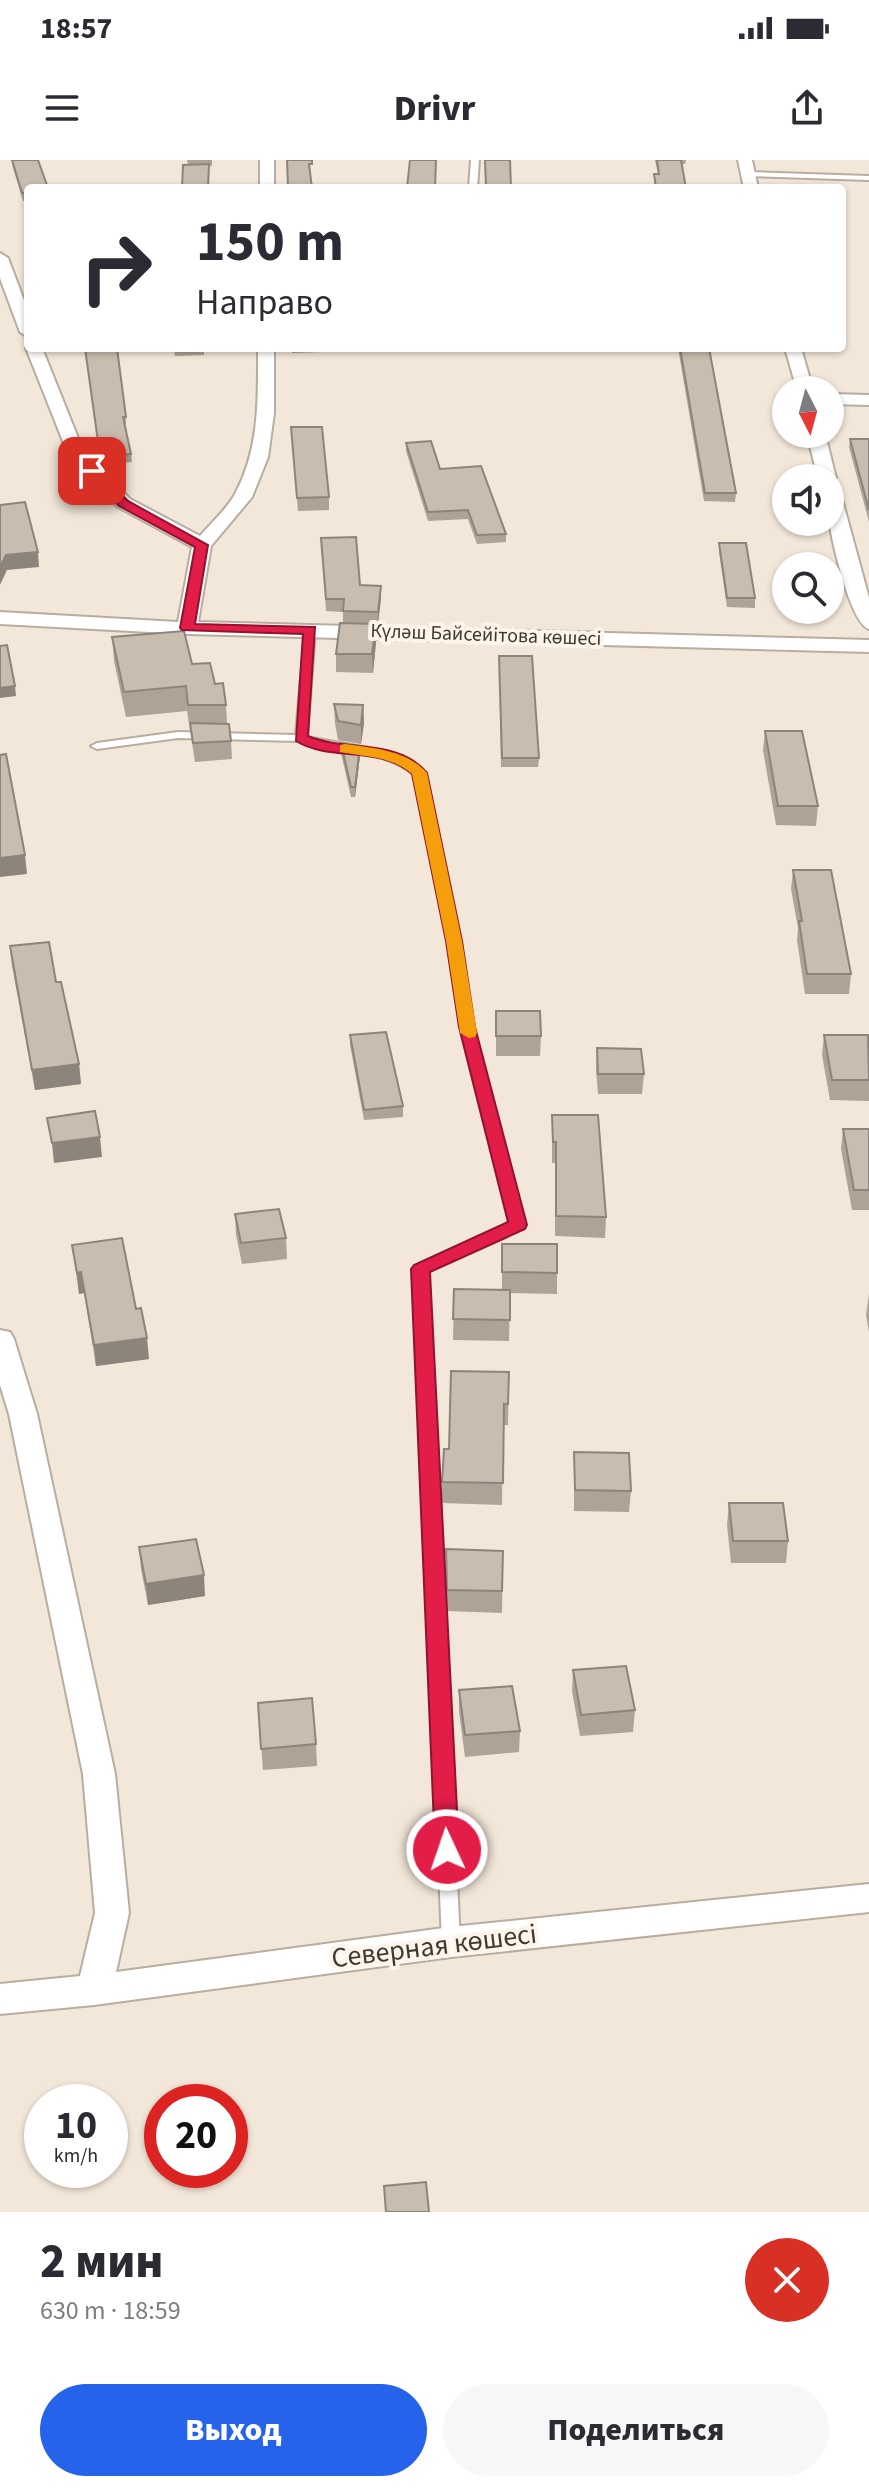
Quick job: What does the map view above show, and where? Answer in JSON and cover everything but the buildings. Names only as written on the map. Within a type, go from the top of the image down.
[{"type":"street","points":[[267,160],[267,184]]},
{"type":"street","points":[[0,258],[24,321]]},
{"type":"street","points":[[36,352],[76,455],[124,503],[202,545]]},
{"type":"street","points":[[187,628],[202,545],[243,497],[259,457],[266,413],[266,352]]},
{"type":"street","points":[[794,352],[801,376]]},
{"type":"street","points":[[844,399],[869,400]]},
{"type":"street","points":[[842,536],[852,578],[869,623]]},
{"type":"street","name":"Күләш Байсейітова көшесі","points":[[0,618],[187,628],[869,646]]},
{"type":"street","points":[[0,1339],[12,1417],[99,1774],[112,1913],[94,1990]]},
{"type":"street","name":"Северная көшесі","points":[[0,1999],[94,1990],[451,1942],[869,1898]]},
{"type":"lane","points":[[473,184],[475,160]]},
{"type":"lane","points":[[748,174],[869,178]]},
{"type":"lane","points":[[301,738],[310,630]]},
{"type":"lane","points":[[97,746],[178,735],[301,738],[308,742],[376,752],[408,763],[419,773],[454,941],[467,1027],[518,1225],[421,1269],[451,1942]]},
{"type":"slow traffic","points":[[345,749],[376,752],[408,763],[419,773],[435,863],[454,941],[469,1033]]},
{"type":"route","points":[[92,471],[124,503],[202,545],[187,628],[310,630],[301,738],[308,742],[376,752],[408,763],[419,773],[426,799],[435,863],[454,941],[467,1027],[518,1225],[421,1269],[447,1850]]}]
